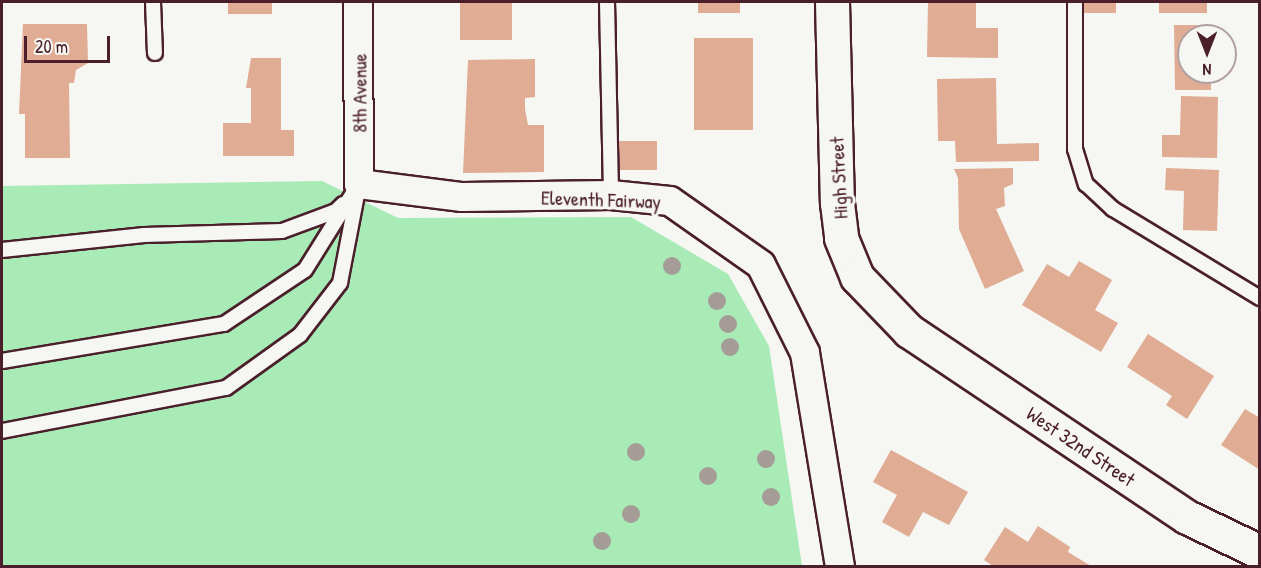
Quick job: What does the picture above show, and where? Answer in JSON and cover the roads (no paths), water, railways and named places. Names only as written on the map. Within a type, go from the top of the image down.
[{"type":"street","name":"8th Avenue","points":[[358,2],[359,183]]},
{"type":"street","name":"High Street","points":[[832,2],[837,203],[842,238],[857,277],[909,331]]},
{"type":"street","name":"Eleventh Fairway","points":[[359,183],[462,197],[612,195],[670,201],[760,265],[805,353],[840,567]]},
{"type":"street","name":"West 32nd Street","points":[[909,331],[1187,517],[1260,552]]},
{"type":"lane","points":[[153,2],[154,53]]},
{"type":"lane","points":[[607,2],[612,195]]},
{"type":"lane","points":[[1075,2],[1075,149],[1086,183],[1113,209],[1260,298]]},
{"type":"lane","points":[[2,250],[144,235],[282,231],[336,211],[359,183]]},
{"type":"lane","points":[[2,362],[224,324],[306,270],[359,183]]},
{"type":"lane","points":[[2,431],[226,388],[300,335],[340,283],[359,183]]}]
